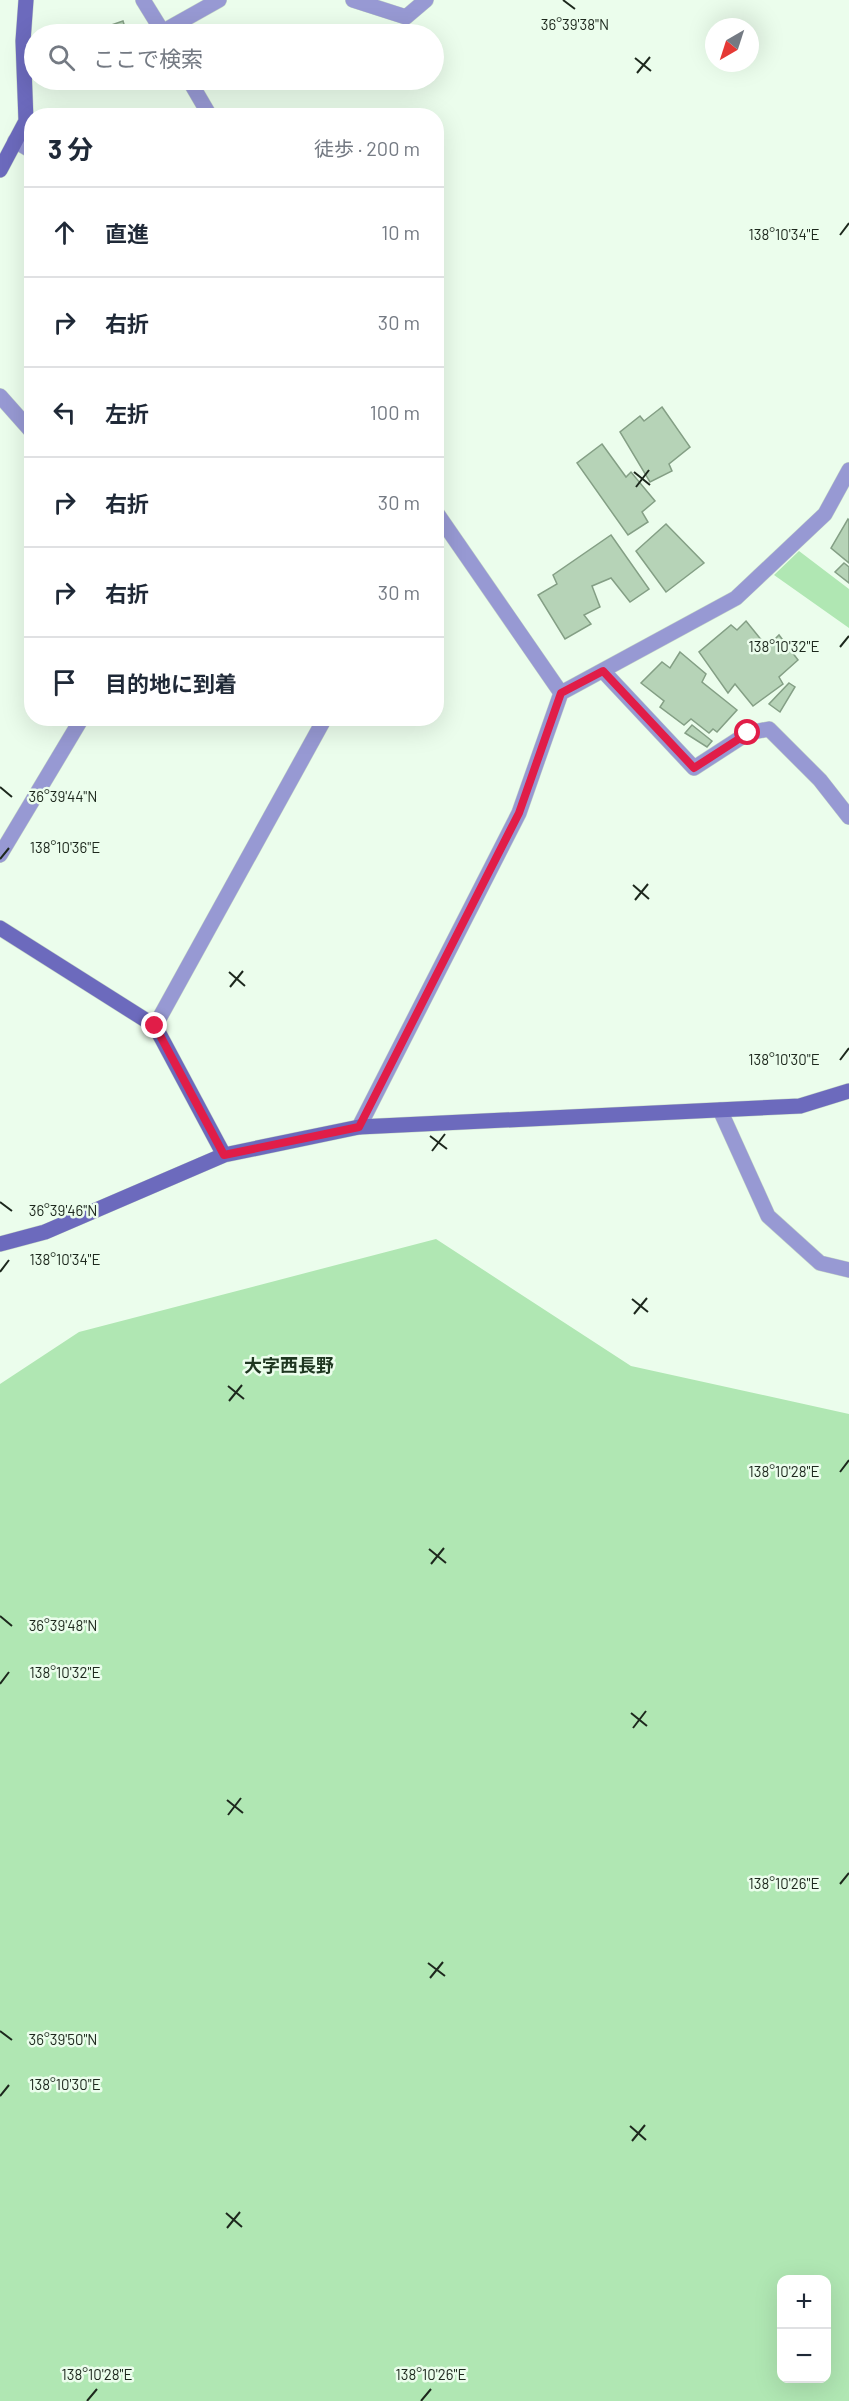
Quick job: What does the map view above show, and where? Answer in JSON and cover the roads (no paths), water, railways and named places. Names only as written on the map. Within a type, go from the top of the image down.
[{"type":"street","points":[[24,24],[26,0]]},
{"type":"street","points":[[143,0],[158,24]]},
{"type":"street","points":[[178,24],[219,0]]},
{"type":"street","points":[[353,0],[406,17],[426,0]]},
{"type":"street","points":[[24,27],[24,68]]},
{"type":"street","points":[[25,90],[26,108]]},
{"type":"street","points":[[195,90],[205,108]]},
{"type":"street","points":[[0,170],[24,125]]},
{"type":"street","points":[[15,141],[24,146]]},
{"type":"street","points":[[0,396],[24,423]]},
{"type":"street","points":[[359,1127],[519,813],[561,693],[736,598],[825,514],[849,470]]},
{"type":"street","points":[[444,525],[561,693]]},
{"type":"street","points":[[603,671],[694,768],[748,733],[769,729],[820,780],[849,817]]},
{"type":"street","points":[[0,855],[77,726]]},
{"type":"street","points":[[155,1026],[321,726]]},
{"type":"street","points":[[0,928],[155,1026],[224,1155]]},
{"type":"street","points":[[0,1244],[45,1232],[224,1155],[359,1127],[800,1106],[849,1091]]},
{"type":"street","points":[[720,1110],[768,1216],[820,1263],[849,1270]]},
{"type":"district","name":"大字西長野","points":[[289,1366]]}]
